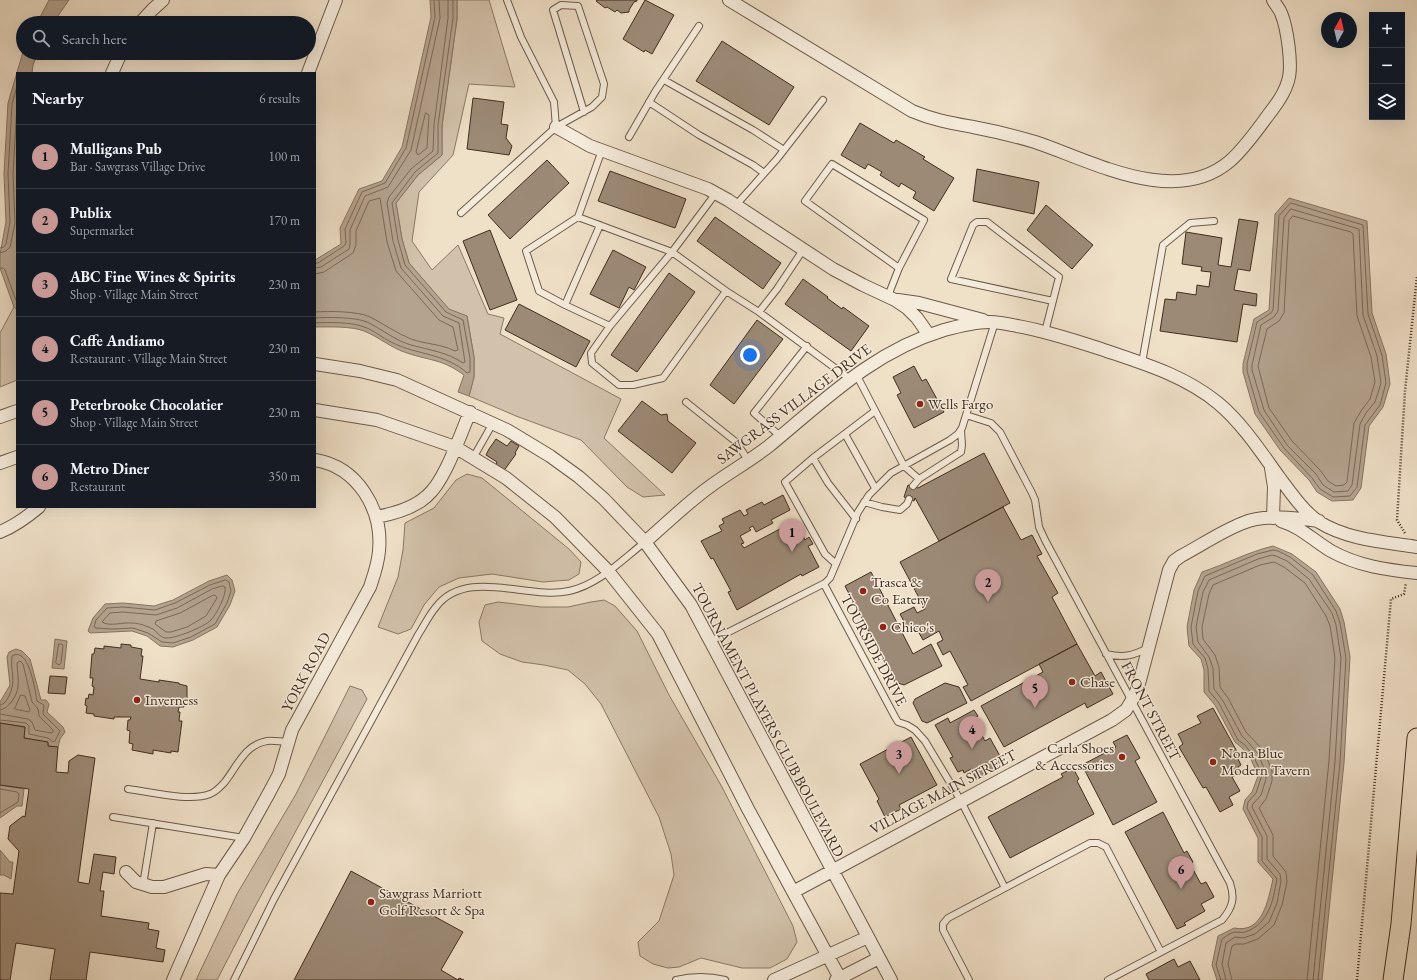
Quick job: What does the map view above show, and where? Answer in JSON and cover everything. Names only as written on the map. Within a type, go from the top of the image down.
[{"type":"main road","points":[[1393,980],[1401,924],[1417,738]]},
{"type":"street","points":[[146,16],[163,0]]},
{"type":"street","points":[[316,52],[336,0]]},
{"type":"street","points":[[729,0],[912,111],[928,118],[995,131],[1101,167],[1131,175],[1156,180],[1177,181],[1196,179],[1214,171],[1229,161],[1244,146],[1285,91],[1289,80],[1290,68],[1286,29],[1280,12],[1273,0]]},
{"type":"street","points":[[112,72],[118,60]]},
{"type":"street","points":[[308,72],[313,60]]},
{"type":"street","points":[[556,127],[590,146],[716,193],[832,269],[891,298],[907,308],[917,318],[929,335]]},
{"type":"street","points":[[891,298],[919,303],[991,322]]},
{"type":"street","name":"SAWGRASS VILLAGE DRIVE","points":[[645,542],[695,498],[767,447],[823,399],[853,376],[897,350],[929,335],[959,325],[991,322],[1045,332],[1142,363],[1194,386],[1218,404],[1238,424],[1270,464],[1295,499],[1318,521],[1353,536],[1412,546]]},
{"type":"street","name":"TOURNAMENT PLAYERS CLUB BOULEVARD","points":[[316,364],[360,371],[397,380],[507,430],[550,456],[579,477],[604,499],[645,542],[691,605],[709,642],[891,980]]},
{"type":"street","points":[[316,410],[377,420],[455,447],[506,478],[555,517],[608,571],[658,634],[744,802],[828,955],[839,979],[879,958]]},
{"type":"street","points":[[0,417],[16,411]]},
{"type":"street","points":[[376,518],[390,515],[418,502],[427,496],[435,486],[448,464],[470,412]]},
{"type":"street","points":[[0,463],[16,456]]},
{"type":"street","name":"YORK ROAD","points":[[173,980],[219,875],[244,838],[279,774],[292,730],[370,587],[376,569],[379,550],[379,531],[368,497],[360,485],[350,475],[324,462],[316,460]]},
{"type":"street","name":"SAWGRASS VILLAGE DRIVE","points":[[1270,464],[1274,487],[1273,518]]},
{"type":"street","points":[[0,532],[10,528],[38,508]]},
{"type":"street","points":[[1273,518],[1291,524],[1331,551],[1354,561],[1383,569],[1413,573]]},
{"type":"street","name":"VILLAGE MAIN STREET","points":[[793,892],[831,870],[1112,720],[1126,710],[1140,680],[1169,570],[1174,561],[1180,556],[1243,522],[1256,519],[1273,518],[1297,518],[1318,521]]},
{"type":"street","points":[[126,872],[136,882],[143,885],[164,887],[206,874],[219,875]]},
{"type":"street","points":[[774,980],[868,937]]},
{"type":"lane","points":[[507,0],[520,37],[554,102],[556,127]]},
{"type":"lane","points":[[461,213],[556,127],[584,112],[592,107],[602,97],[604,84],[578,6],[560,5],[553,10],[584,112]]},
{"type":"lane","points":[[629,137],[649,102],[699,26]]},
{"type":"lane","points":[[664,80],[753,130],[784,150]]},
{"type":"lane","points":[[736,205],[784,150],[822,100]]},
{"type":"lane","points":[[649,102],[699,135],[753,164],[764,174]]},
{"type":"lane","points":[[602,150],[578,217],[526,251],[539,291],[564,305],[610,326]]},
{"type":"lane","points":[[891,298],[899,268],[924,220],[832,164],[805,201],[899,268]]},
{"type":"lane","points":[[716,193],[672,252],[610,326],[591,353],[592,363],[619,385],[633,385],[663,378],[726,291]]},
{"type":"lane","points":[[578,217],[672,252],[726,291],[853,376],[875,411],[904,466],[919,479]]},
{"type":"lane","points":[[1142,363],[1163,245],[1190,223],[1214,221]]},
{"type":"lane","points":[[1045,332],[1053,301],[1058,278],[987,222],[977,222],[973,225],[951,279],[1053,301]]},
{"type":"lane","points":[[564,305],[600,225]]},
{"type":"lane","points":[[759,312],[777,289],[803,250]]},
{"type":"lane","points":[[709,642],[824,584],[830,578],[864,502],[876,488],[891,473],[958,434],[961,430],[966,415],[991,322]]},
{"type":"lane","points":[[780,436],[754,412],[807,346]]},
{"type":"lane","points":[[686,402],[736,442],[748,460]]},
{"type":"lane","points":[[836,564],[825,554],[785,482],[813,458],[875,411]]},
{"type":"lane","name":"FRONT STREET","points":[[966,415],[991,423],[1000,432],[1032,493],[1039,527],[1045,540],[1230,883],[1232,903],[1229,912],[1222,920],[1108,980]]},
{"type":"lane","points":[[473,458],[493,423]]},
{"type":"lane","points":[[913,486],[919,479],[961,452],[961,430]]},
{"type":"lane","points":[[846,434],[876,488]]},
{"type":"lane","points":[[813,458],[828,483],[856,518]]},
{"type":"lane","points":[[864,502],[900,510],[907,504],[909,499]]},
{"type":"lane","points":[[234,980],[274,899],[418,635],[436,606],[446,597],[458,590],[472,587],[485,586],[521,591],[555,593],[583,587],[597,580],[645,542]]},
{"type":"lane","name":"TOURSIDE DRIVE","points":[[824,584],[894,717],[898,722],[915,730],[925,741],[960,801],[1005,888]]},
{"type":"lane","points":[[1106,654],[1127,656],[1148,648]]},
{"type":"lane","points":[[128,789],[181,796],[201,797],[212,794],[219,789],[233,772],[247,750],[258,743],[268,741],[288,742]]},
{"type":"lane","points":[[114,817],[244,838]]},
{"type":"lane","points":[[143,885],[153,823]]},
{"type":"lane","points":[[969,980],[943,930],[944,924],[948,918],[1090,843],[1098,843],[1106,848],[1162,952]]},
{"type":"lane","points":[[676,980],[699,976],[710,976],[725,980]]},
{"type":"path","points":[[1412,546],[1405,531],[1397,520],[1406,391],[1417,276]]},
{"type":"path","points":[[1357,980],[1391,599],[1404,594],[1413,573]]},
{"type":"shaded area","points":[[457,0],[489,0],[515,87],[469,84],[453,155],[419,192],[412,241],[432,270],[458,245],[488,314],[504,318],[500,334],[621,399],[604,438],[665,495],[643,497],[627,487],[581,440],[516,416],[469,396],[474,377],[474,357],[467,316],[449,310],[409,263],[402,239],[396,203],[418,175],[442,155],[442,126],[457,19]]},
{"type":"shaded area","points":[[14,307],[16,309],[16,380],[0,387],[0,333]]},
{"type":"shaded area","points":[[467,474],[482,478],[569,549],[581,562],[579,574],[569,580],[543,582],[492,574],[459,578],[439,587],[424,605],[411,629],[398,634],[378,627],[398,577],[403,550],[405,523],[434,508],[456,480]]},
{"type":"shaded area","points":[[604,600],[615,606],[637,631],[669,695],[722,787],[793,926],[797,942],[787,959],[770,968],[742,968],[701,958],[679,967],[668,968],[653,964],[640,956],[638,942],[659,921],[674,875],[671,854],[659,817],[601,704],[585,684],[568,670],[522,662],[500,654],[482,641],[479,622],[485,605],[498,602],[541,607],[568,607]]},
{"type":"shaded area","points":[[350,686],[362,690],[367,699],[217,980],[196,980],[237,894],[296,794]]},
{"type":"water","points":[[49,0],[69,0],[58,16],[41,16]]},
{"type":"water","points":[[430,0],[457,0],[457,19],[442,126],[442,155],[418,175],[396,203],[402,239],[409,263],[449,309],[467,316],[474,357],[474,377],[469,396],[458,392],[464,375],[449,366],[401,351],[359,329],[316,327],[316,259],[341,244],[340,228],[359,189],[382,181],[402,147],[431,17]]},
{"type":"water","points":[[21,60],[35,60],[32,72],[17,72]]},
{"type":"water","points":[[16,76],[16,309],[0,268],[0,254],[6,222],[4,174],[8,103]]},
{"type":"water","points":[[1289,198],[1367,221],[1372,313],[1386,354],[1390,384],[1383,407],[1369,426],[1361,488],[1353,500],[1332,501],[1317,492],[1309,480],[1280,450],[1255,414],[1243,372],[1243,364],[1254,319],[1269,310],[1275,214]]},
{"type":"water","points":[[1273,546],[1292,554],[1316,572],[1340,609],[1344,622],[1350,657],[1344,763],[1322,980],[1217,980],[1212,965],[1218,936],[1234,928],[1252,926],[1258,921],[1266,905],[1273,879],[1258,862],[1258,838],[1243,809],[1245,800],[1252,792],[1258,776],[1251,759],[1235,742],[1215,705],[1204,692],[1204,670],[1201,659],[1189,646],[1187,627],[1194,590],[1202,572],[1255,551]]},
{"type":"water","points":[[227,575],[232,580],[235,591],[230,605],[217,627],[193,640],[173,647],[160,646],[147,636],[132,631],[90,633],[88,631],[93,618],[105,604],[123,603],[154,606],[173,600],[209,581]]},
{"type":"water","points":[[55,639],[67,641],[64,669],[52,668]]},
{"type":"water","points":[[16,649],[22,651],[30,659],[41,700],[46,700],[49,704],[47,712],[63,727],[65,732],[60,739],[58,747],[48,746],[48,742],[24,738],[25,727],[0,723],[0,702],[10,685],[7,657],[9,652]]},
{"type":"water","points":[[0,785],[24,789],[22,806],[17,806],[0,818]]},
{"type":"water","points":[[0,850],[10,862],[13,862],[11,879],[4,875],[0,875]]},
{"type":"building","points":[[645,0],[674,15],[652,54],[645,50],[644,52],[623,39]]},
{"type":"building","points":[[596,1],[637,1],[634,2],[629,12],[621,13],[617,10],[615,12],[607,7],[605,8]]},
{"type":"building","points":[[722,41],[794,87],[769,125],[696,81]]},
{"type":"building","points":[[473,98],[504,102],[501,124],[508,125],[506,138],[512,146],[509,155],[467,149]]},
{"type":"building","points":[[860,123],[894,143],[896,140],[925,157],[923,159],[954,178],[934,211],[913,198],[916,192],[901,183],[899,187],[880,175],[882,172],[868,164],[865,169],[841,155]]},
{"type":"building","points":[[547,160],[569,183],[510,239],[488,215]]},
{"type":"building","points":[[977,169],[1039,182],[1034,214],[973,201]]},
{"type":"building","points":[[610,171],[686,199],[675,228],[598,201]]},
{"type":"building","points":[[1046,205],[1093,245],[1072,269],[1027,230]]},
{"type":"building","points":[[715,217],[781,263],[763,289],[697,241]]},
{"type":"building","points":[[1239,219],[1258,222],[1250,271],[1238,269],[1234,290],[1257,294],[1256,306],[1243,304],[1237,342],[1160,331],[1165,299],[1176,300],[1177,292],[1196,295],[1197,285],[1209,287],[1211,272],[1201,271],[1202,267],[1182,264],[1186,232],[1222,238],[1218,265],[1231,267]]},
{"type":"building","points":[[490,230],[517,300],[490,310],[463,241]]},
{"type":"building","points":[[613,250],[646,267],[634,290],[629,287],[619,308],[590,294]]},
{"type":"building","points":[[669,273],[695,292],[637,372],[611,355]]},
{"type":"building","points":[[803,279],[842,309],[843,307],[869,326],[851,351],[785,304]]},
{"type":"building","points":[[519,304],[590,341],[576,367],[505,330]]},
{"type":"building","points":[[757,320],[783,339],[734,404],[710,385]]},
{"type":"building","name":"Wells Fargo","points":[[914,366],[922,381],[926,379],[944,412],[914,428],[897,395],[901,393],[893,377]]},
{"type":"building","points":[[642,401],[661,415],[667,414],[668,421],[696,443],[672,473],[618,431]]},
{"type":"building","points":[[496,439],[507,446],[511,441],[519,446],[515,453],[516,454],[503,472],[495,467],[497,462],[486,455]]},
{"type":"building","points":[[984,453],[1010,503],[939,541],[915,498],[914,501],[904,497],[908,485],[918,488]]},
{"type":"building","points":[[783,495],[790,510],[771,520],[773,523],[756,532],[753,526],[749,528],[751,530],[740,536],[744,543],[741,544],[744,548],[795,521],[805,540],[809,537],[813,544],[808,546],[819,567],[802,576],[801,574],[737,610],[728,592],[731,591],[713,558],[711,559],[701,541],[722,531],[719,526],[724,523],[722,519],[740,510],[744,516],[748,514],[746,510],[762,502],[764,505]]},
{"type":"building","points":[[1003,507],[1021,540],[1032,535],[1042,554],[1037,556],[1058,593],[1052,597],[1077,644],[971,701],[963,687],[968,685],[950,651],[943,655],[937,643],[943,640],[939,631],[923,640],[918,631],[907,627],[900,614],[914,607],[917,613],[925,609],[900,562]]},
{"type":"building","points":[[871,572],[913,654],[931,644],[942,666],[904,685],[895,682],[845,586]]},
{"type":"building","name":"Inverness","points":[[121,644],[131,645],[131,647],[142,649],[141,656],[143,656],[140,679],[159,682],[159,680],[179,683],[187,686],[187,701],[185,701],[184,707],[179,707],[178,712],[180,712],[179,721],[182,721],[178,752],[171,751],[171,753],[153,750],[153,754],[132,750],[133,744],[129,743],[130,731],[127,730],[128,720],[130,720],[131,717],[114,717],[114,719],[94,716],[94,714],[86,713],[86,698],[88,699],[89,694],[93,695],[93,678],[90,678],[92,654],[94,654],[95,648],[104,649],[104,646],[121,648]]},
{"type":"building","points":[[1077,644],[1095,676],[1101,672],[1113,694],[1087,708],[1085,703],[1004,747],[981,706],[1043,672],[1039,664]]},
{"type":"building","points":[[50,676],[67,677],[65,694],[48,693]]},
{"type":"building","points":[[945,683],[959,687],[967,703],[927,723],[922,721],[913,703],[915,699]]},
{"type":"building","name":"Nona Blue Modern Tavern","points":[[1213,708],[1240,757],[1238,759],[1241,765],[1238,767],[1241,772],[1232,777],[1240,791],[1229,797],[1233,805],[1220,812],[1206,787],[1203,788],[1179,747],[1183,744],[1178,734],[1201,723],[1197,716]]},
{"type":"building","points":[[974,710],[978,716],[973,719],[985,741],[990,738],[1005,765],[977,780],[971,769],[964,773],[963,770],[958,772],[950,758],[953,757],[935,725],[948,718],[950,723]]},
{"type":"building","points":[[0,723],[25,727],[24,738],[48,742],[48,746],[58,747],[56,772],[68,773],[69,761],[78,755],[95,758],[78,882],[89,884],[94,854],[116,857],[114,874],[103,872],[100,891],[104,891],[101,916],[149,923],[148,929],[159,931],[156,948],[165,950],[163,962],[90,952],[86,980],[50,980],[55,949],[16,943],[10,980],[0,980],[0,893],[13,894],[19,851],[8,839],[10,826],[23,816],[25,817],[29,789],[0,785]]},
{"type":"building","points":[[1127,735],[1140,758],[1135,761],[1157,802],[1113,825],[1082,765],[1116,747],[1113,742]]},
{"type":"building","points":[[911,737],[937,785],[899,805],[901,809],[885,817],[877,801],[879,799],[860,764]]},
{"type":"building","points":[[1073,768],[1079,779],[1077,781],[1094,814],[1010,858],[988,817],[1063,777],[1061,774]]},
{"type":"building","points":[[1163,812],[1184,853],[1187,851],[1193,862],[1190,864],[1201,884],[1206,882],[1214,897],[1201,904],[1205,911],[1184,923],[1186,925],[1177,929],[1125,832]]},
{"type":"building","name":"Sawgrass Marriott Golf Resort & Spa","points":[[351,871],[463,932],[441,970],[458,980],[294,980]]},
{"type":"building","points":[[1174,959],[1178,967],[1190,961],[1200,980],[1149,980],[1146,974]]},
{"type":"place","name":"Wells Fargo","points":[[920,404]]},
{"type":"place","name":"Mulligans Pub","points":[[792,552]]},
{"type":"place","name":"Trasca & Co Eatery","points":[[863,591]]},
{"type":"place","name":"Publix","points":[[988,602]]},
{"type":"place","name":"Chico's","points":[[883,627]]},
{"type":"place","name":"Chase","points":[[1072,682]]},
{"type":"place","name":"Inverness","points":[[137,700]]},
{"type":"place","name":"Peterbrooke Chocolatier","points":[[1035,708]]},
{"type":"place","name":"Caffe Andiamo","points":[[972,749]]},
{"type":"place","name":"Carla Shoes & Accessories","points":[[1122,757]]},
{"type":"place","name":"Nona Blue Modern Tavern","points":[[1213,762]]},
{"type":"place","name":"ABC Fine Wines & Spirits","points":[[899,774]]},
{"type":"place","name":"Metro Diner","points":[[1181,889]]},
{"type":"place","name":"Sawgrass Marriott Golf Resort & Spa","points":[[371,902]]}]
